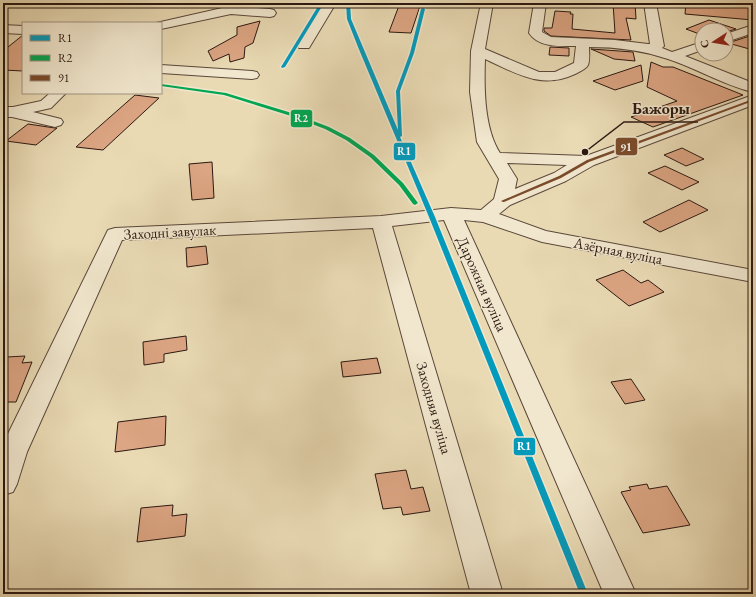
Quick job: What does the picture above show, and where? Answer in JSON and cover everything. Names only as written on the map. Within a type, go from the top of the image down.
[{"type":"street","points":[[304,45],[330,3]]},
{"type":"street","points":[[487,3],[478,50],[477,92],[485,142],[508,179],[503,201]]},
{"type":"street","points":[[540,3],[535,33],[541,38],[549,41],[653,47],[661,53],[677,54],[753,88]]},
{"type":"street","points":[[650,3],[653,47]]},
{"type":"street","points":[[162,25],[234,6],[270,13]]},
{"type":"street","points":[[3,29],[22,30]]},
{"type":"street","points":[[734,35],[753,29]]},
{"type":"street","points":[[478,50],[532,75],[554,77],[568,72],[580,65],[583,43]]},
{"type":"street","points":[[677,54],[694,49]]},
{"type":"street","points":[[162,69],[252,75]]},
{"type":"street","points":[[8,112],[46,105],[58,94]]},
{"type":"street","points":[[485,216],[503,201],[560,177],[588,161],[753,100]]},
{"type":"street","points":[[8,112],[55,122]]},
{"type":"street","points":[[496,158],[537,158],[588,161]]},
{"type":"street","name":"Дарожная вуліца","points":[[485,216],[451,214],[620,594]]},
{"type":"street","name":"Заходні завулак","points":[[3,484],[13,452],[115,234],[381,222],[451,214]]},
{"type":"street","name":"Азёрная вуліца","points":[[485,216],[542,236],[753,276]]},
{"type":"street","name":"Заходняя вуліца","points":[[381,222],[486,594]]},
{"type":"building","points":[[400,3],[421,3],[411,33],[389,32]]},
{"type":"building","points":[[613,3],[635,3],[636,19],[626,18],[631,40],[551,36],[544,31],[544,28],[552,28],[555,11],[571,12],[570,14],[573,14],[572,29],[615,33]]},
{"type":"building","points":[[686,3],[753,3],[753,20],[685,14]]},
{"type":"building","points":[[709,20],[715,22],[704,22]]},
{"type":"building","points":[[260,21],[253,43],[245,47],[244,58],[230,62],[229,54],[213,61],[208,51],[237,35],[237,27]]},
{"type":"building","points":[[694,26],[694,32],[686,29]]},
{"type":"building","points":[[753,35],[753,50],[734,45],[734,41]]},
{"type":"building","points":[[22,36],[22,71],[3,70],[3,51]]},
{"type":"building","points":[[550,47],[569,48],[569,56],[549,55]]},
{"type":"building","points":[[591,49],[633,52],[635,61],[614,59]]},
{"type":"building","points":[[651,62],[663,67],[673,67],[743,95],[653,127],[631,117],[677,101],[647,87]]},
{"type":"building","points":[[641,65],[643,81],[615,90],[593,81]]},
{"type":"building","points":[[135,95],[159,98],[103,150],[76,147]]},
{"type":"building","points":[[28,124],[57,128],[36,145],[6,141]]},
{"type":"building","points":[[682,148],[704,159],[686,166],[664,155]]},
{"type":"building","points":[[212,162],[214,198],[192,200],[189,164]]},
{"type":"building","points":[[665,166],[699,182],[682,190],[648,173]]},
{"type":"building","points":[[689,200],[708,210],[660,232],[643,222]]},
{"type":"building","points":[[206,246],[208,264],[187,267],[186,248]]},
{"type":"building","points":[[623,270],[641,283],[648,280],[664,292],[629,306],[596,280]]},
{"type":"building","points":[[186,336],[187,350],[164,354],[164,362],[144,365],[143,342]]},
{"type":"building","points":[[25,356],[22,363],[32,362],[16,402],[3,402],[3,366],[7,357]]},
{"type":"building","points":[[377,358],[381,373],[343,377],[341,362]]},
{"type":"building","points":[[631,379],[645,400],[625,404],[611,382]]},
{"type":"building","points":[[166,416],[165,445],[115,452],[118,422]]},
{"type":"building","points":[[406,470],[411,489],[423,487],[430,511],[403,515],[401,507],[383,509],[375,474]]},
{"type":"building","points":[[647,484],[649,489],[667,486],[690,525],[643,533],[621,492],[631,490],[629,487]]},
{"type":"building","points":[[173,505],[172,516],[187,514],[185,536],[137,542],[141,508]]},
{"type":"transit line","name":"R1","points":[[283,67],[322,3]]},
{"type":"transit line","name":"R1","points":[[348,3],[349,19],[360,47],[432,217],[584,594]]},
{"type":"transit line","name":"R1","points":[[400,136],[398,91],[412,53],[423,9]]},
{"type":"transit line","name":"R2","points":[[162,85],[225,94],[293,115],[327,128],[348,139],[372,156],[401,184],[415,203]]},
{"type":"transit line","name":"91","points":[[503,201],[560,177],[588,161],[753,100]]},
{"type":"place","name":"Бажоры","points":[[585,152]]}]
